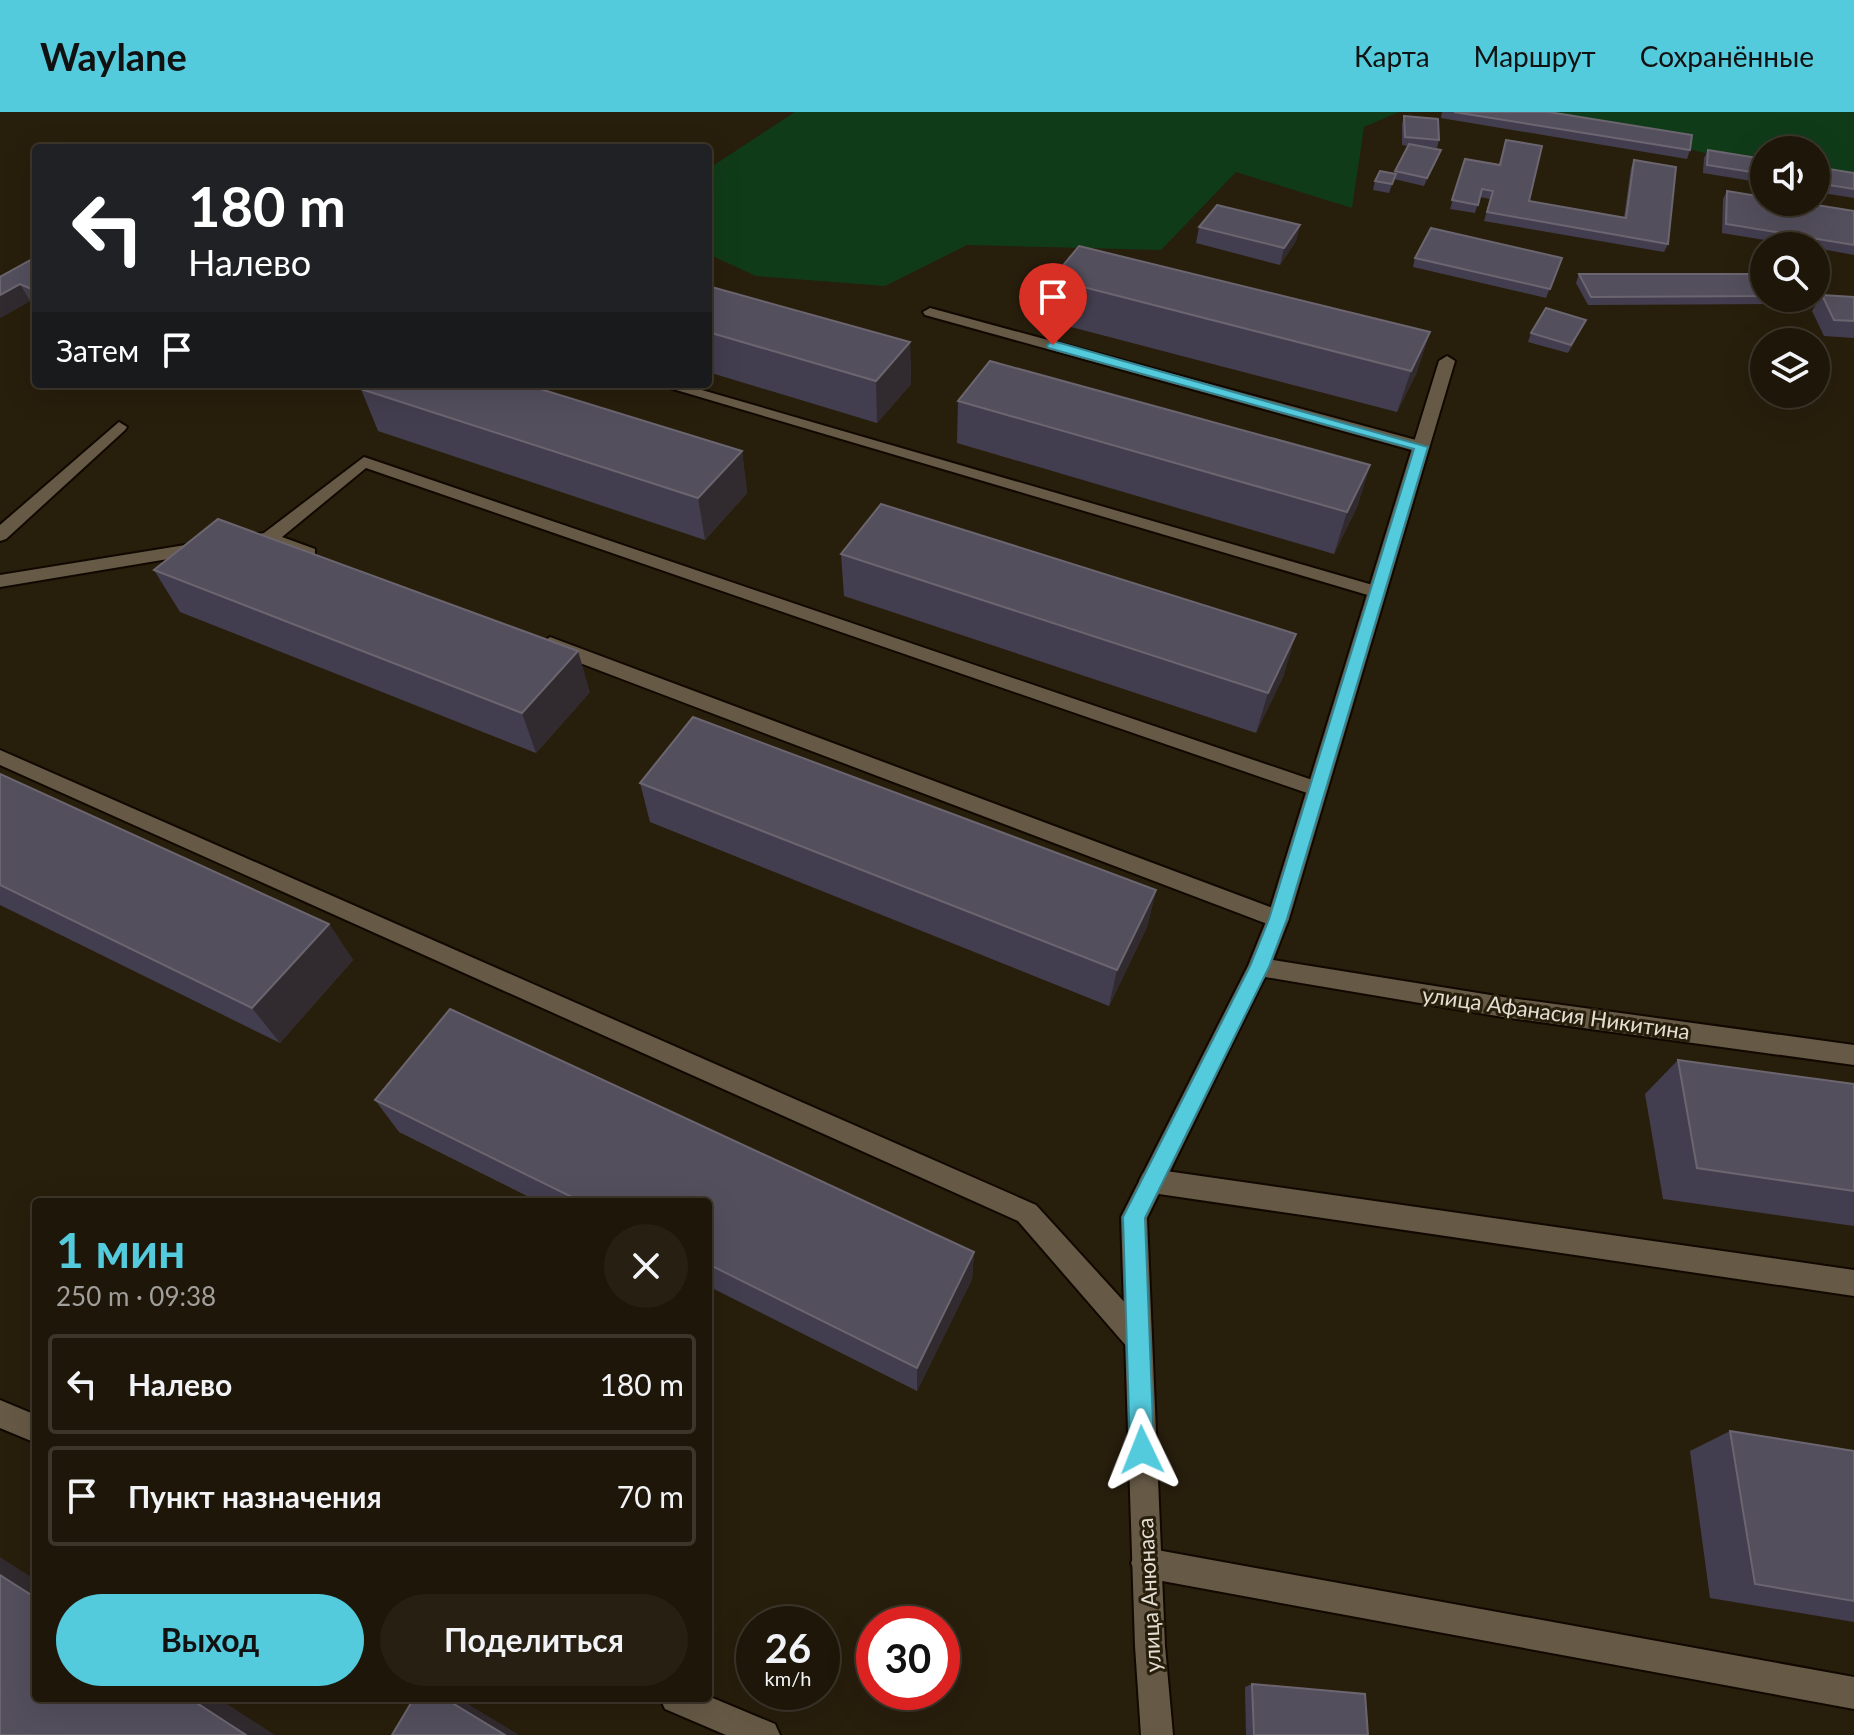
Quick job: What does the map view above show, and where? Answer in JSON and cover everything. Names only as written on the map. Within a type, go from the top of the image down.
[{"type":"street","points":[[930,312],[1421,447]]},
{"type":"street","name":"улица Анюнаса","points":[[1157,1735],[1146,1563],[1134,1217],[1259,967],[1278,919],[1447,361]]},
{"type":"street","points":[[678,388],[1377,592]]},
{"type":"street","points":[[0,535],[119,427]]},
{"type":"street","points":[[0,581],[269,538],[364,462],[1317,789]]},
{"type":"street","points":[[269,538],[329,561]]},
{"type":"street","points":[[537,639],[1278,919]]},
{"type":"street","points":[[0,757],[1027,1213],[1138,1338]]},
{"type":"street","name":"улица Афанасия Никитина","points":[[1259,967],[1503,1007],[1854,1055]]},
{"type":"street","points":[[1152,1181],[1854,1283]]},
{"type":"street","points":[[0,1414],[32,1427]]},
{"type":"street","points":[[1146,1563],[1854,1693]]},
{"type":"street","points":[[686,1702],[764,1735]]},
{"type":"green space","points":[[795,112],[1399,112],[1364,127],[1352,208],[1236,172],[1161,250],[967,245],[885,286],[756,276],[712,256],[712,166]]},
{"type":"green space","points":[[1552,112],[1854,112],[1854,174],[1830,171],[1830,136],[1750,136],[1750,161],[1723,158]]},
{"type":"building","points":[[1454,112],[1549,112],[1692,135],[1690,150]]},
{"type":"building","points":[[1404,116],[1438,119],[1439,140],[1405,137]]},
{"type":"building","points":[[1506,140],[1542,146],[1529,201],[1626,218],[1634,160],[1676,167],[1668,244],[1487,212],[1493,191],[1482,189],[1478,205],[1452,200],[1465,159],[1500,165]]},
{"type":"building","points":[[1409,144],[1441,150],[1427,178],[1395,171]]},
{"type":"building","points":[[1708,150],[1750,157],[1750,172],[1707,165]]},
{"type":"building","points":[[1830,169],[1854,173],[1854,189],[1830,185]]},
{"type":"building","points":[[1380,171],[1396,174],[1392,184],[1375,181]]},
{"type":"building","points":[[1727,191],[1750,195],[1750,216],[1830,216],[1830,207],[1854,211],[1854,245],[1830,241],[1830,232],[1775,232],[1726,224]]},
{"type":"building","points":[[1217,205],[1300,225],[1284,248],[1199,227]]},
{"type":"building","points":[[1431,228],[1562,258],[1550,289],[1415,258]]},
{"type":"building","points":[[1079,246],[1430,332],[1411,371],[1052,279]]},
{"type":"building","points":[[32,259],[32,289],[20,284],[0,295],[0,277]]},
{"type":"building","points":[[1579,274],[1750,274],[1750,296],[1591,297]]},
{"type":"building","points":[[712,287],[910,342],[876,381],[712,333]]},
{"type":"building","points":[[1830,296],[1854,297],[1854,321],[1834,320],[1830,312]]},
{"type":"building","points":[[1546,308],[1586,320],[1571,345],[1531,333]]},
{"type":"building","points":[[990,361],[1370,465],[1347,512],[958,401]]},
{"type":"building","points":[[537,388],[742,451],[698,498],[361,389]]},
{"type":"building","points":[[881,504],[1296,634],[1268,693],[841,554]]},
{"type":"building","points":[[218,519],[578,651],[522,713],[154,570]]},
{"type":"building","points":[[693,717],[1156,890],[1117,970],[640,783]]},
{"type":"building","points":[[0,774],[329,924],[252,1008],[0,885]]},
{"type":"building","points":[[450,1009],[974,1252],[917,1368],[712,1266],[712,1198],[574,1198],[375,1100]]},
{"type":"building","points":[[1678,1060],[1854,1084],[1854,1191],[1697,1168]]},
{"type":"building","points":[[1730,1431],[1854,1451],[1854,1601],[1755,1584]]},
{"type":"building","points":[[0,1575],[32,1595],[32,1702],[195,1702],[246,1735],[0,1735]]},
{"type":"building","points":[[1252,1684],[1365,1694],[1368,1735],[1254,1735]]},
{"type":"building","points":[[412,1702],[451,1702],[505,1735],[392,1735]]},
{"type":"route","points":[[1053,345],[1421,447],[1278,919],[1259,967],[1134,1217],[1142,1450]]}]
